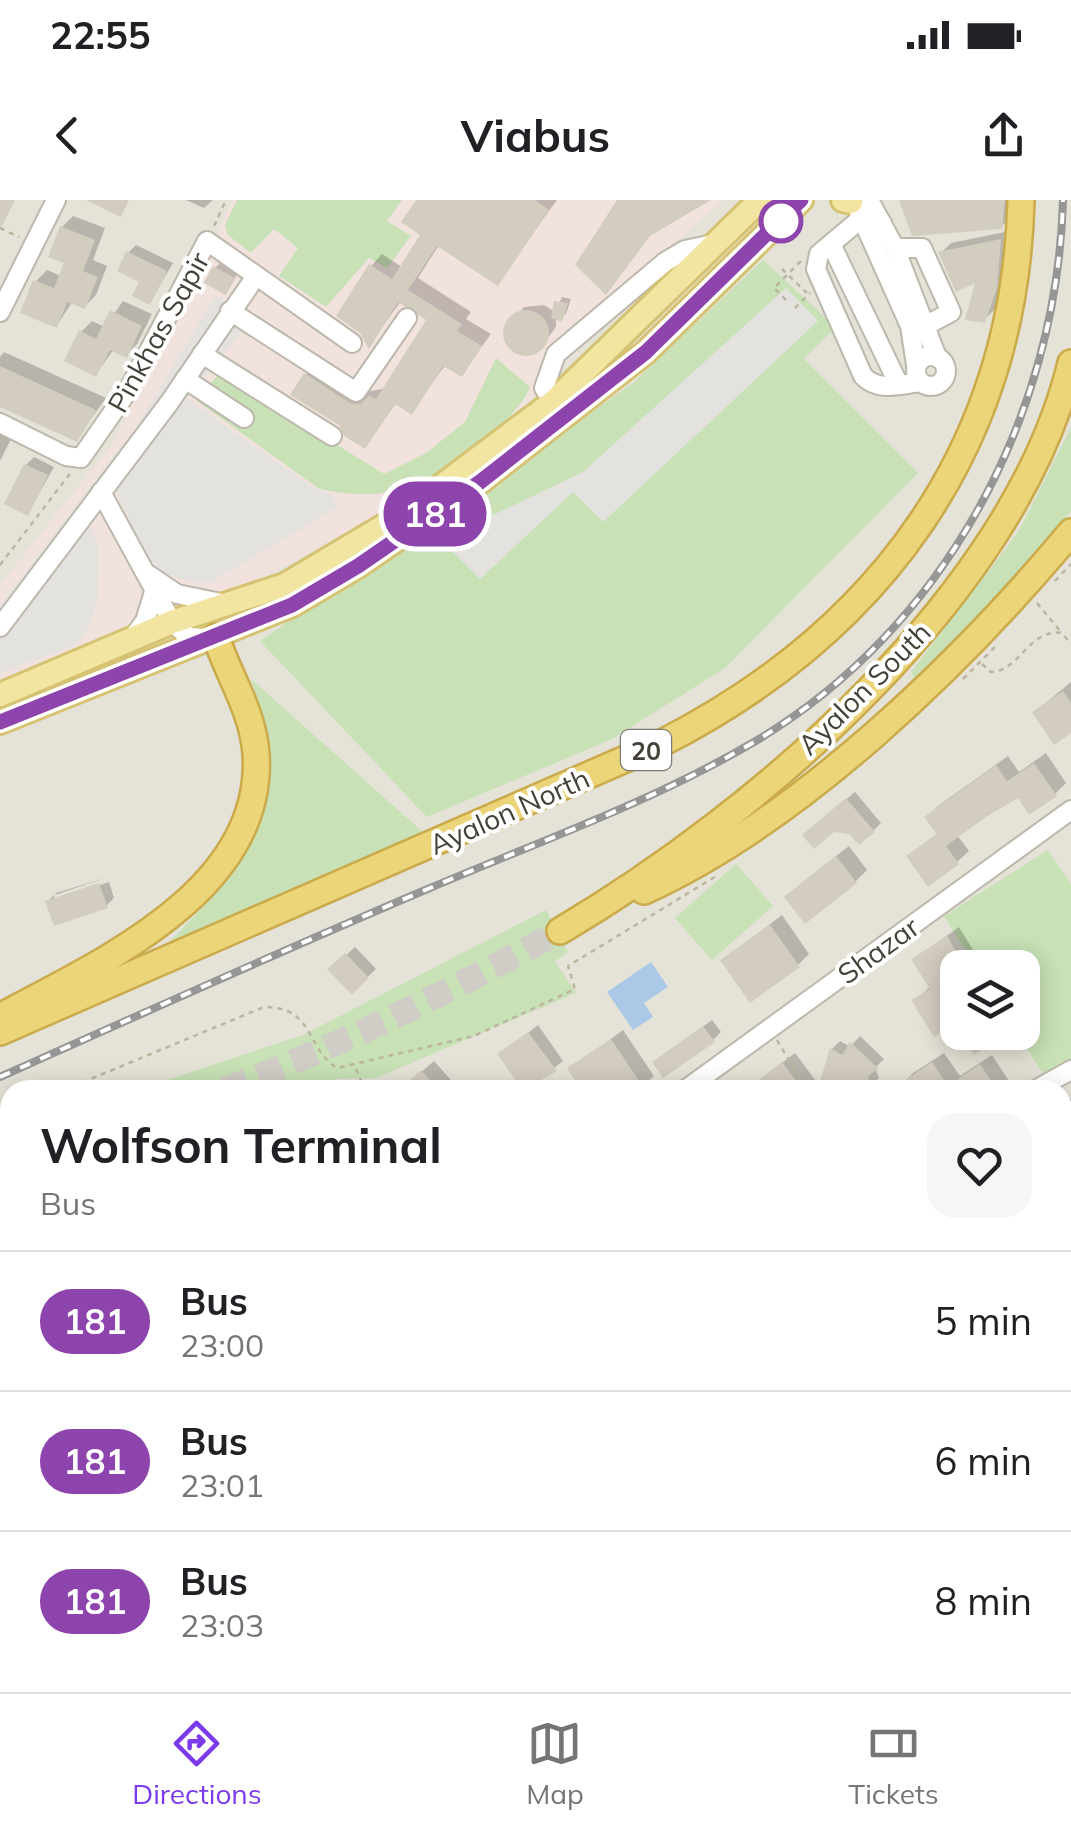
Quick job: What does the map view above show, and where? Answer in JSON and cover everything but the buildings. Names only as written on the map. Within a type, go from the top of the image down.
[{"type":"highway","name":"Ayalon North","points":[[0,1032],[662,743],[734,705],[812,647],[887,571],[955,465],[979,410],[1007,320],[1017,270],[1021,200]]},
{"type":"highway","name":"Ayalon South","points":[[1071,363],[1051,428],[1006,519],[952,599],[927,627],[745,801],[645,878],[563,929],[688,871],[808,787],[915,694],[1071,532]]},
{"type":"highway","points":[[0,1017],[142,939],[182,904],[235,841],[253,791],[256,752],[240,692],[216,637]]},
{"type":"main road","points":[[0,695],[172,622],[286,585],[344,553],[473,466],[553,402],[760,200]]},
{"type":"main road","points":[[0,722],[292,605],[358,566],[480,482],[582,404],[678,324],[793,209],[816,200]]},
{"type":"main road","points":[[216,637],[215,621],[232,604]]},
{"type":"street","points":[[0,312],[56,200]]},
{"type":"street","points":[[860,208],[852,225],[816,260],[815,288],[871,384],[899,385],[918,374],[927,356],[936,357]]},
{"type":"street","points":[[860,208],[895,248],[936,357],[946,368],[944,378],[931,386],[918,374],[910,326],[860,208]]},
{"type":"street","points":[[207,241],[352,343]]},
{"type":"street","name":"Pinkhas Sapir","points":[[81,458],[129,389],[207,241]]},
{"type":"street","points":[[582,404],[569,407],[553,402],[544,382],[556,354],[665,262],[685,250],[718,242]]},
{"type":"street","points":[[832,246],[899,385]]},
{"type":"street","points":[[895,248],[922,248],[951,312],[925,326]]},
{"type":"street","points":[[0,627],[185,379],[256,276]]},
{"type":"street","points":[[230,311],[356,392],[407,318]]},
{"type":"street","points":[[202,354],[332,436]]},
{"type":"street","points":[[185,379],[244,418]]},
{"type":"street","points":[[0,423],[81,458]]},
{"type":"street","points":[[101,492],[172,622],[190,637],[216,637]]},
{"type":"street","points":[[139,566],[177,594],[232,604]]},
{"type":"street","points":[[131,640],[145,620],[154,592]]},
{"type":"street","points":[[157,660],[172,640],[172,622]]},
{"type":"street","points":[[0,684],[36,680]]},
{"type":"street","name":"Shazar","points":[[699,1080],[1071,810]]},
{"type":"path","name":"Pinkhas Sapir","points":[[207,241],[226,200]]},
{"type":"path","points":[[0,228],[34,244]]},
{"type":"path","points":[[786,300],[774,288],[797,265]]},
{"type":"path","points":[[782,268],[815,288],[795,308]]},
{"type":"path","points":[[0,565],[81,458]]},
{"type":"path","points":[[1036,602],[1071,644]]},
{"type":"path","points":[[980,663],[996,674],[1043,634],[1062,633]]},
{"type":"path","points":[[88,1080],[264,1007],[280,1007],[295,1014],[331,1066]]},
{"type":"path","points":[[770,1029],[801,1080]]},
{"type":"path","points":[[354,1066],[361,1080]]},
{"type":"shaded area","points":[[0,200],[1071,200],[1071,1080],[0,1080]]},
{"type":"shaded area","points":[[233,200],[724,200],[550,351],[534,396],[517,419],[401,503],[236,592],[41,669],[0,678],[0,585],[112,444]]},
{"type":"shaded area","points":[[786,288],[818,321],[603,522],[573,492],[480,579],[441,540],[583,472]]},
{"type":"shaded area","points":[[215,296],[254,316],[187,399],[315,489],[330,494],[338,507],[211,582],[196,583],[165,574],[151,560],[146,547],[141,548],[117,491],[88,525],[99,544],[98,597],[90,626],[78,644],[0,673],[0,605],[138,424]]},
{"type":"green space","points":[[237,200],[402,200],[387,221],[411,236],[387,268],[369,258],[326,307],[279,276],[298,248],[274,229],[251,253],[228,235],[225,225]]},
{"type":"green space","points":[[763,260],[836,327],[804,359],[918,473],[725,668],[612,739],[427,817],[260,641],[632,384]]},
{"type":"green space","points":[[496,358],[530,387],[524,399],[482,445],[446,473],[418,488],[393,492],[354,494],[318,488],[197,401],[220,372],[384,474],[426,453],[465,422]]},
{"type":"green space","points":[[1071,427],[1071,511],[1008,589],[915,678],[911,672],[1019,531]]},
{"type":"green space","points":[[251,679],[425,834],[162,949],[220,887],[256,829],[265,798],[267,763],[263,724]]},
{"type":"green space","points":[[1048,850],[1071,884],[1071,1058],[1044,1075],[1028,1050],[1040,1050],[1040,950],[965,950],[944,916]]},
{"type":"green space","points":[[736,864],[773,906],[712,960],[675,918]]},
{"type":"green space","points":[[546,910],[568,952],[555,961],[576,993],[376,1078],[166,1080],[303,1035]]},
{"type":"water","points":[[651,962],[668,987],[644,1003],[653,1017],[633,1030],[607,992]]},
{"type":"tunnel","points":[[249,1080],[395,1016],[560,931]]},
{"type":"railway","points":[[0,1077],[322,934],[635,802],[754,742],[822,695],[882,641],[934,579],[978,510],[1013,437],[1039,360],[1056,281],[1063,200]]},
{"type":"bus line","name":"181","points":[[0,722],[292,605],[358,566],[480,482],[646,352],[801,200]]}]
